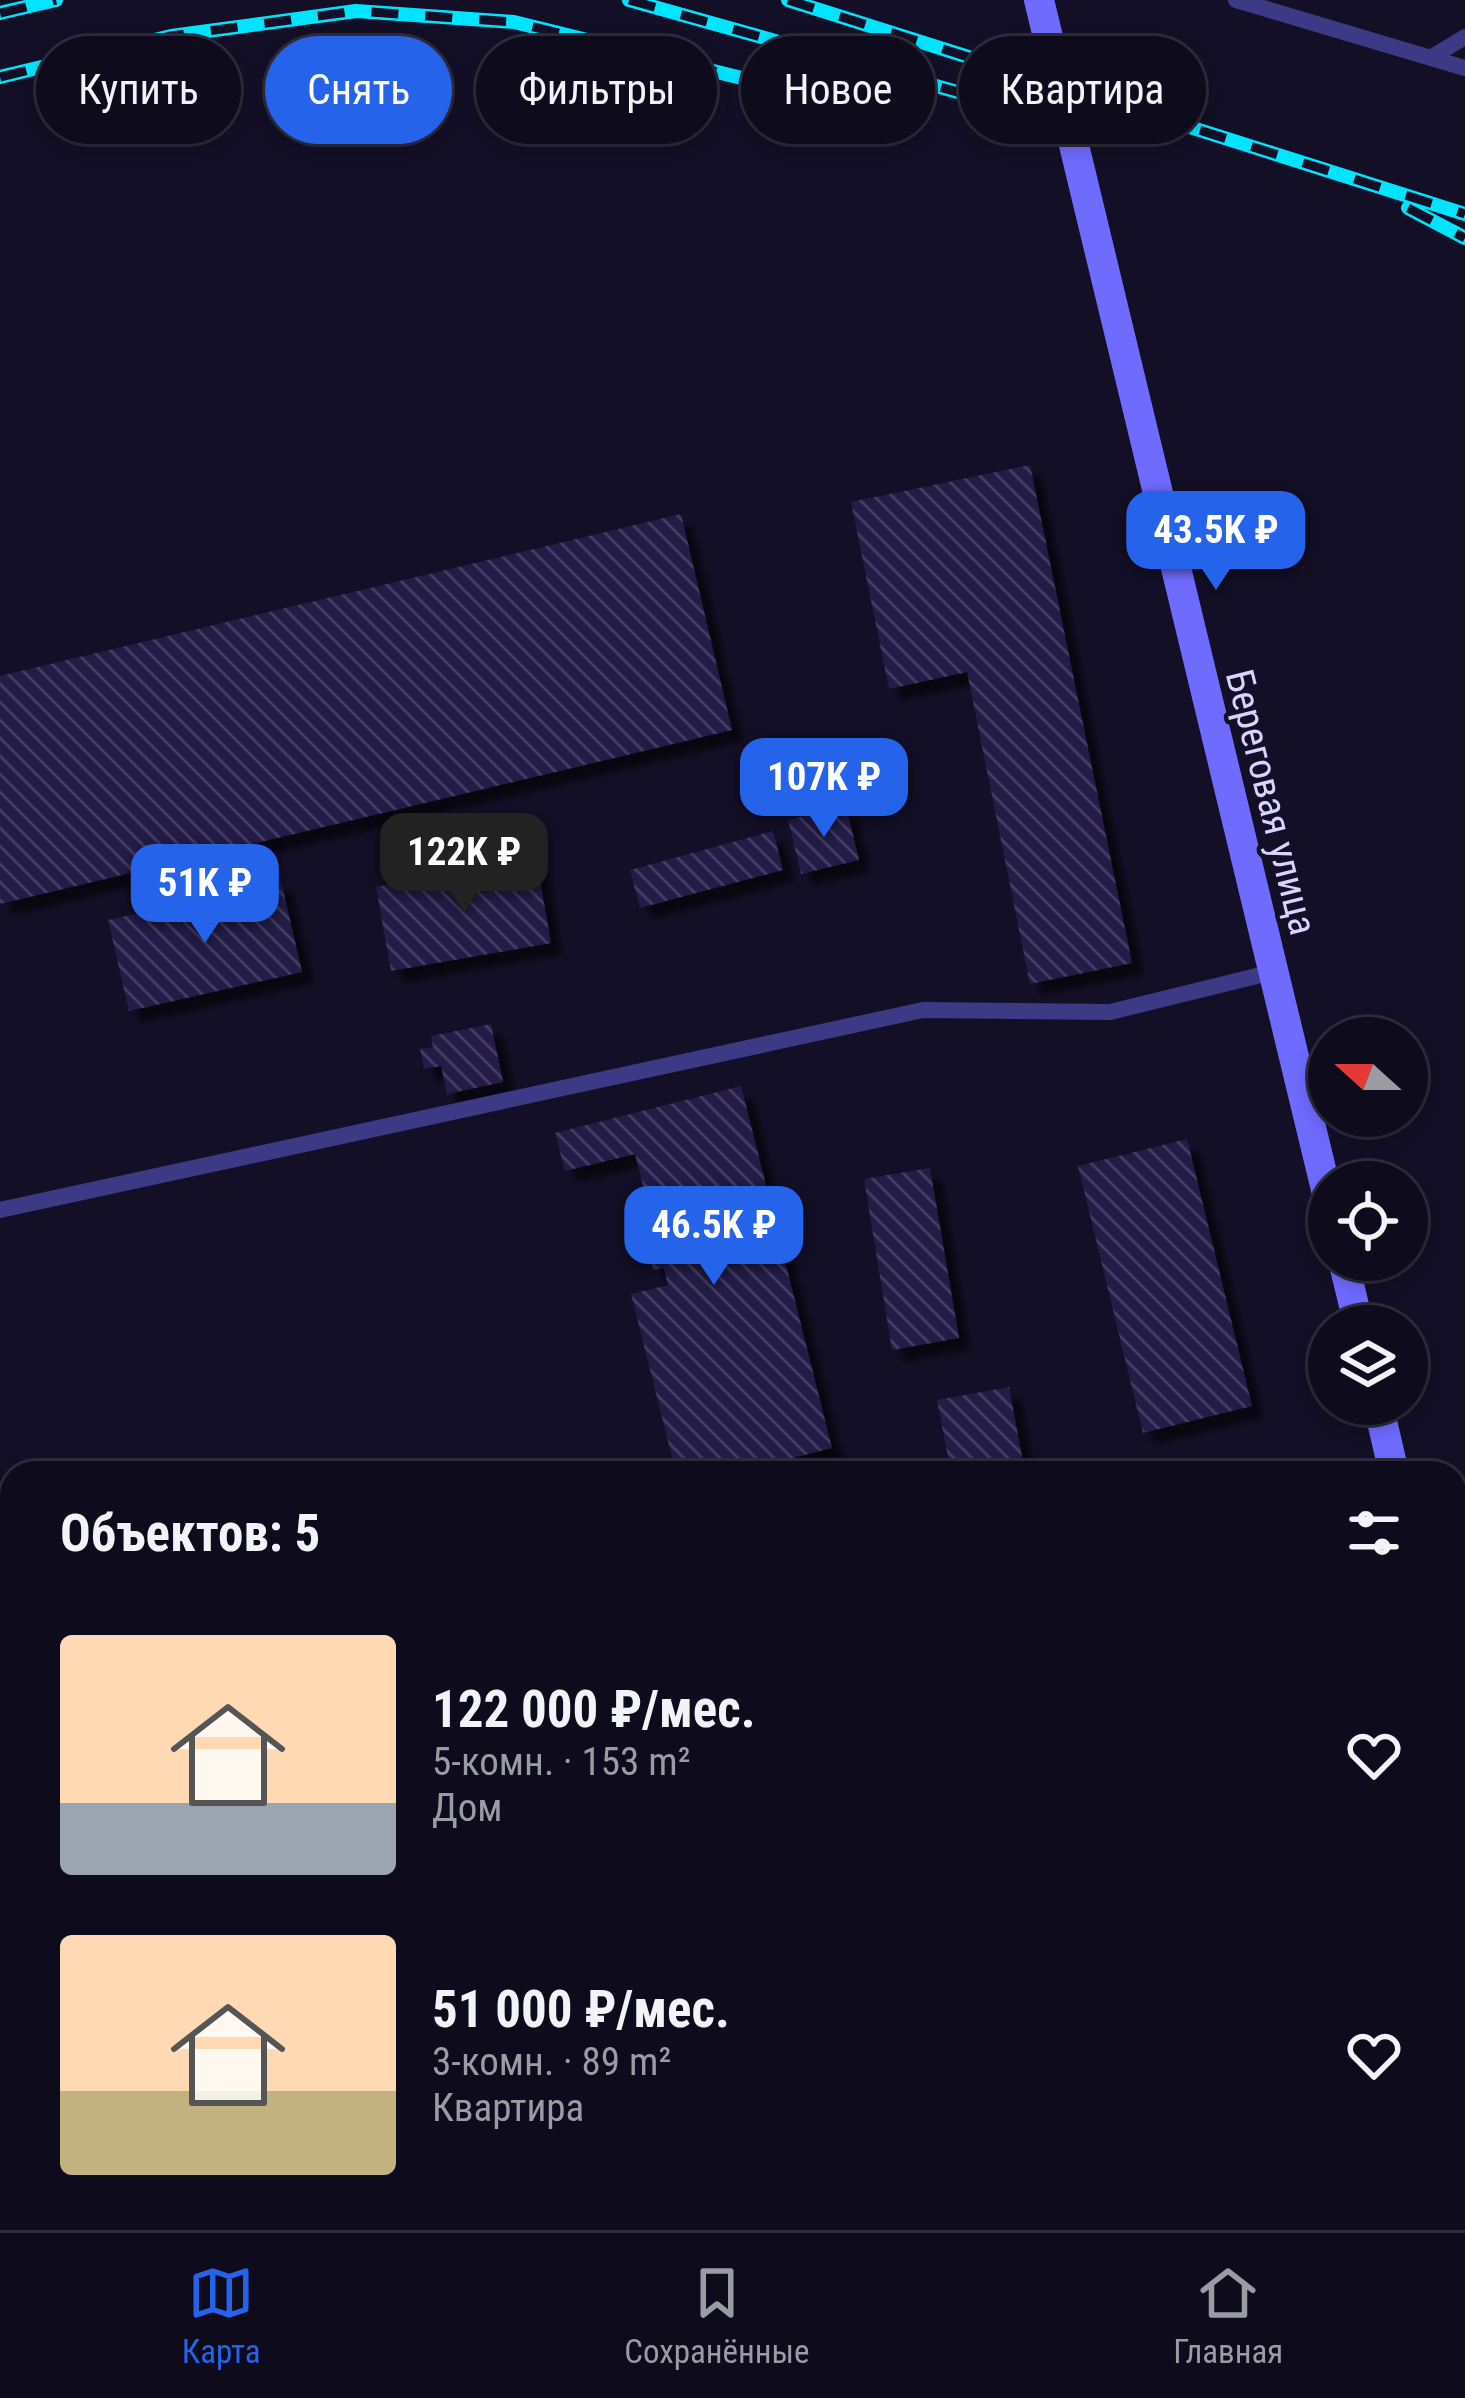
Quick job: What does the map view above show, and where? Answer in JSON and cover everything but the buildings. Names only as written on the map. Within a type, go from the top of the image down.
[{"type":"street","name":"Береговая улица","points":[[1039,0],[1319,1161]]},
{"type":"street","points":[[1383,1425],[1391,1461]]},
{"type":"lane","points":[[1236,0],[1465,68]]},
{"type":"lane","points":[[1430,58],[1465,37]]},
{"type":"lane","points":[[0,1210],[922,1010],[1110,1012],[1274,972]]},
{"type":"railway","points":[[0,13],[56,0]]},
{"type":"railway","points":[[629,0],[959,92]]},
{"type":"railway","points":[[788,0],[1465,214]]},
{"type":"railway","points":[[0,77],[171,36],[356,11],[514,22],[741,78]]},
{"type":"railway","points":[[1408,208],[1465,238]]}]
